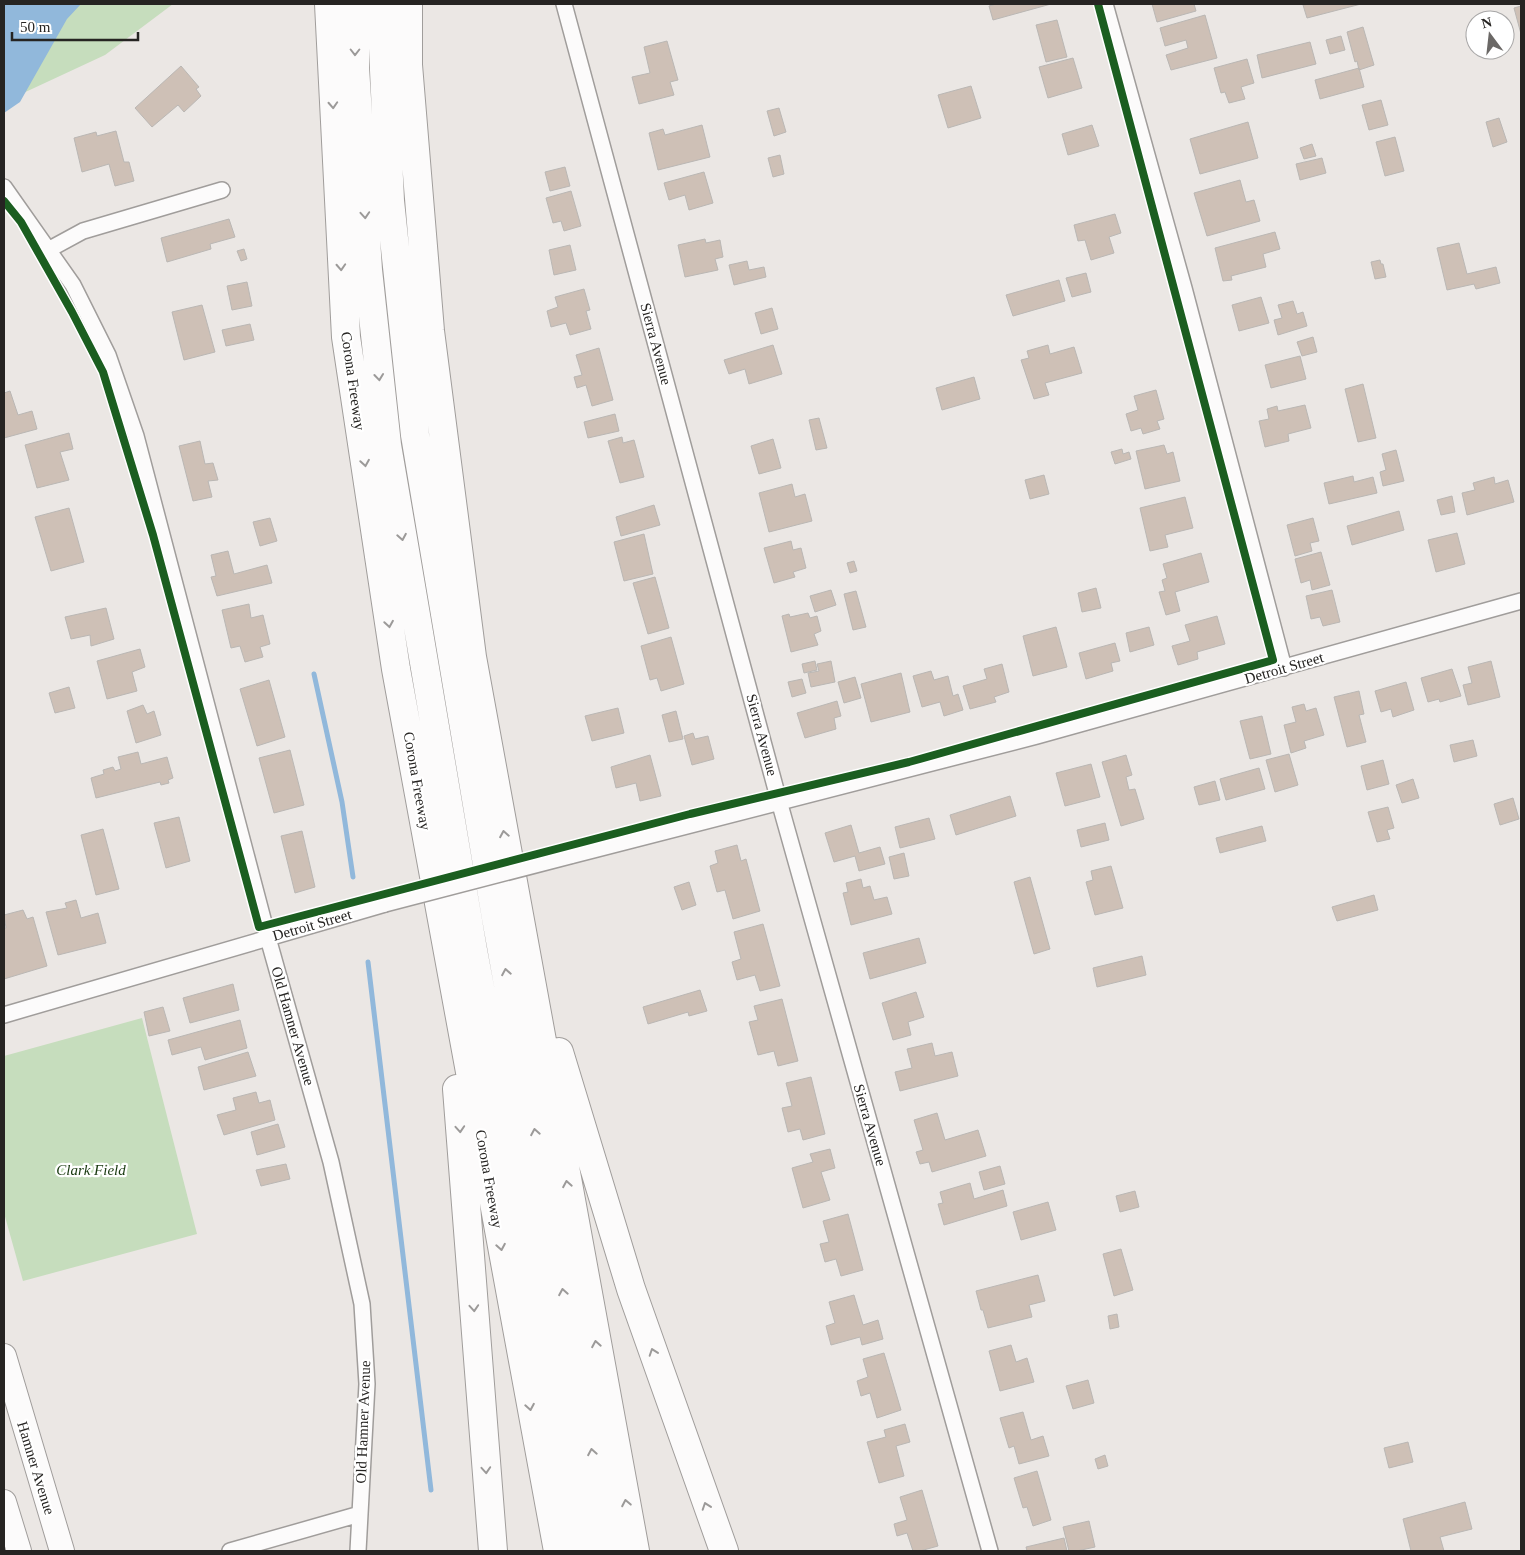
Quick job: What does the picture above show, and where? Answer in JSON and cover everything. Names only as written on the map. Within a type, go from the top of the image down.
[{"type":"highway","name":"Corona Freeway","points":[[329,4],[346,337],[396,669],[558,1551]]},
{"type":"highway","points":[[355,4],[355,68],[368,270],[386,445],[472,950],[586,1551]]},
{"type":"highway","points":[[381,4],[390,202],[415,435],[496,918],[610,1551]]},
{"type":"highway","points":[[408,4],[408,65],[430,332],[472,657],[636,1551]]},
{"type":"highway","points":[[521,927],[631,1290],[711,1520],[724,1551]]},
{"type":"highway","points":[[446,940],[493,1551]]},
{"type":"main road","name":"Hamner Avenue","points":[[4,1356],[62,1551]]},
{"type":"main road","points":[[4,1502],[19,1551]]},
{"type":"street","name":"Sierra Avenue","points":[[564,4],[779,801],[990,1551]]},
{"type":"street","points":[[1105,4],[1184,288],[1284,668]]},
{"type":"street","name":"Old Hamner Avenue","points":[[4,187],[73,285],[108,355],[136,436],[268,938],[332,1162],[362,1304],[367,1384],[358,1551]]},
{"type":"street","points":[[48,250],[83,231],[222,190]]},
{"type":"street","name":"Detroit Street","points":[[4,1015],[384,904],[1037,736],[1521,601]]},
{"type":"street","points":[[230,1551],[360,1514]]},
{"type":"green space","points":[[4,4],[173,4],[105,55],[4,102]]},
{"type":"green space","name":"Clark Field","points":[[142,1018],[197,1234],[23,1281],[4,1213],[4,1056]]},
{"type":"water","points":[[4,4],[81,4],[67,19],[20,102],[4,113]]},
{"type":"building","points":[[996,4],[1051,4],[993,20],[989,6]]},
{"type":"building","points":[[1152,4],[1194,4],[1196,11],[1157,22]]},
{"type":"building","points":[[1361,4],[1307,18],[1303,5]]},
{"type":"building","points":[[1521,6],[1521,34],[1515,10],[1514,8]]},
{"type":"building","points":[[1205,15],[1217,58],[1171,70],[1166,55],[1188,48],[1186,40],[1165,46],[1160,28]]},
{"type":"building","points":[[1057,20],[1067,57],[1046,62],[1036,25]]},
{"type":"building","points":[[1363,27],[1374,65],[1359,70],[1347,32]]},
{"type":"building","points":[[1341,36],[1345,50],[1330,54],[1326,40]]},
{"type":"building","points":[[667,41],[678,80],[670,82],[674,95],[639,104],[632,77],[650,73],[644,47]]},
{"type":"building","points":[[1310,42],[1316,64],[1262,78],[1257,55]]},
{"type":"building","points":[[1073,58],[1082,88],[1048,98],[1039,67]]},
{"type":"building","points":[[1247,59],[1254,83],[1241,87],[1245,99],[1229,103],[1225,92],[1221,93],[1214,68]]},
{"type":"building","points":[[181,66],[199,87],[196,89],[201,96],[184,112],[178,105],[152,127],[135,108]]},
{"type":"building","points":[[1359,68],[1364,87],[1320,99],[1315,80]]},
{"type":"building","points":[[971,86],[981,118],[948,128],[938,95]]},
{"type":"building","points":[[1381,100],[1388,125],[1369,130],[1362,105]]},
{"type":"building","points":[[779,108],[786,132],[774,136],[767,111]]},
{"type":"building","points":[[1499,118],[1507,142],[1493,147],[1486,122]]},
{"type":"building","points":[[1248,122],[1258,158],[1200,174],[1190,139]]},
{"type":"building","points":[[702,125],[710,157],[658,170],[649,133],[663,129],[665,135]]},
{"type":"building","points":[[1092,125],[1099,146],[1068,155],[1062,134]]},
{"type":"building","points":[[116,131],[124,162],[129,162],[134,181],[115,186],[109,164],[82,172],[74,138],[96,132],[97,136]]},
{"type":"building","points":[[1395,137],[1404,171],[1385,176],[1376,142]]},
{"type":"building","points":[[1312,144],[1316,156],[1304,159],[1300,148]]},
{"type":"building","points":[[780,155],[784,174],[773,177],[768,158]]},
{"type":"building","points":[[1322,158],[1326,173],[1300,180],[1296,164]]},
{"type":"building","points":[[565,167],[570,186],[550,191],[545,172]]},
{"type":"building","points":[[704,172],[713,203],[689,210],[685,195],[669,200],[664,183]]},
{"type":"building","points":[[1240,180],[1246,202],[1254,200],[1260,221],[1207,236],[1194,193]]},
{"type":"building","points":[[571,191],[581,226],[564,231],[561,221],[553,223],[546,198]]},
{"type":"building","points":[[1115,214],[1121,233],[1109,237],[1114,253],[1091,260],[1085,240],[1078,241],[1074,225]]},
{"type":"building","points":[[229,219],[235,237],[210,244],[211,249],[167,262],[161,238]]},
{"type":"building","points":[[1275,232],[1280,249],[1263,254],[1266,267],[1231,276],[1232,280],[1223,281],[1215,248]]},
{"type":"building","points":[[705,239],[706,243],[720,240],[723,257],[715,259],[718,270],[685,277],[678,245]]},
{"type":"building","points":[[1459,243],[1467,274],[1496,267],[1500,283],[1476,289],[1474,284],[1447,290],[1437,248]]},
{"type":"building","points":[[570,245],[576,270],[554,275],[549,250]]},
{"type":"building","points":[[244,249],[247,259],[241,261],[237,251]]},
{"type":"building","points":[[1380,260],[1386,277],[1375,279],[1371,262]]},
{"type":"building","points":[[747,261],[749,270],[764,267],[766,277],[734,285],[729,265]]},
{"type":"building","points":[[1086,273],[1091,292],[1072,297],[1066,278]]},
{"type":"building","points":[[1059,280],[1065,301],[1013,316],[1006,295]]},
{"type":"building","points":[[247,282],[252,306],[232,310],[227,286]]},
{"type":"building","points":[[584,289],[590,310],[586,311],[591,329],[570,335],[566,323],[551,327],[547,311],[558,307],[555,297]]},
{"type":"building","points":[[1261,297],[1269,323],[1239,331],[1232,305]]},
{"type":"building","points":[[1293,301],[1297,314],[1303,312],[1307,326],[1278,335],[1274,320],[1282,318],[1278,305]]},
{"type":"building","points":[[202,305],[215,352],[184,360],[172,312]]},
{"type":"building","points":[[772,308],[778,329],[761,334],[755,313]]},
{"type":"building","points":[[250,324],[254,340],[226,346],[222,330]]},
{"type":"building","points":[[1313,337],[1317,352],[1302,356],[1297,342]]},
{"type":"building","points":[[773,345],[782,374],[749,384],[745,369],[729,374],[724,360]]},
{"type":"building","points":[[1048,345],[1050,354],[1074,347],[1082,373],[1045,383],[1049,395],[1034,399],[1021,360],[1029,358],[1027,351]]},
{"type":"building","points":[[599,348],[613,400],[592,406],[586,385],[577,388],[574,377],[582,375],[576,355]]},
{"type":"building","points":[[1300,356],[1306,379],[1271,388],[1265,365]]},
{"type":"building","points":[[974,377],[980,399],[942,410],[936,388]]},
{"type":"building","points":[[1363,384],[1376,438],[1358,442],[1345,389]]},
{"type":"building","points":[[1156,390],[1164,419],[1157,421],[1160,429],[1143,434],[1141,428],[1131,431],[1126,414],[1138,410],[1134,396]]},
{"type":"building","points":[[10,391],[18,415],[32,411],[37,429],[4,438],[4,393]]},
{"type":"building","points":[[1305,405],[1311,428],[1288,434],[1289,441],[1265,447],[1259,421],[1269,419],[1267,409],[1277,406],[1278,411]]},
{"type":"building","points":[[615,414],[619,431],[588,438],[584,422]]},
{"type":"building","points":[[819,418],[827,448],[816,450],[809,420]]},
{"type":"building","points":[[69,433],[73,449],[60,452],[69,480],[37,488],[25,445]]},
{"type":"building","points":[[622,437],[623,443],[634,440],[644,477],[620,483],[608,441]]},
{"type":"building","points":[[773,439],[781,468],[759,474],[751,446]]},
{"type":"building","points":[[200,441],[205,464],[213,463],[218,480],[208,481],[212,497],[193,501],[179,446]]},
{"type":"building","points":[[1164,445],[1167,454],[1173,452],[1180,481],[1145,489],[1136,451]]},
{"type":"building","points":[[1122,449],[1123,454],[1129,452],[1131,459],[1115,464],[1111,452]]},
{"type":"building","points":[[1396,450],[1404,481],[1383,486],[1380,472],[1386,470],[1382,454]]},
{"type":"building","points":[[1044,475],[1049,494],[1030,499],[1025,480]]},
{"type":"building","points":[[1353,476],[1354,482],[1373,477],[1377,493],[1329,504],[1324,483]]},
{"type":"building","points":[[1494,477],[1495,484],[1508,480],[1514,502],[1467,515],[1462,493],[1475,490],[1473,483]]},
{"type":"building","points":[[792,484],[795,497],[805,494],[812,521],[769,532],[759,493]]},
{"type":"building","points":[[1452,496],[1455,512],[1441,515],[1437,500]]},
{"type":"building","points":[[1185,497],[1193,528],[1165,535],[1168,547],[1150,551],[1140,508]]},
{"type":"building","points":[[654,505],[660,525],[621,536],[616,517]]},
{"type":"building","points":[[69,508],[84,562],[51,571],[35,517]]},
{"type":"building","points":[[1399,511],[1404,530],[1352,545],[1347,526]]},
{"type":"building","points":[[270,518],[277,541],[260,546],[253,522]]},
{"type":"building","points":[[1313,518],[1319,541],[1310,543],[1312,551],[1295,556],[1287,525]]},
{"type":"building","points":[[1457,533],[1465,564],[1436,572],[1428,540]]},
{"type":"building","points":[[644,534],[653,574],[624,581],[614,542]]},
{"type":"building","points":[[791,541],[793,550],[801,548],[806,568],[793,572],[795,577],[774,583],[764,548]]},
{"type":"building","points":[[228,551],[234,574],[267,565],[272,583],[217,596],[211,577],[216,576],[211,555]]},
{"type":"building","points":[[1321,552],[1330,585],[1312,590],[1310,580],[1301,583],[1295,559]]},
{"type":"building","points":[[1201,553],[1209,582],[1175,592],[1180,611],[1166,615],[1159,592],[1165,591],[1162,580],[1167,578],[1163,564]]},
{"type":"building","points":[[854,561],[857,571],[850,573],[847,563]]},
{"type":"building","points":[[655,577],[669,628],[648,634],[633,583]]},
{"type":"building","points":[[1096,588],[1101,608],[1082,612],[1078,593]]},
{"type":"building","points":[[831,590],[836,605],[815,612],[810,596]]},
{"type":"building","points":[[1332,590],[1340,622],[1323,626],[1320,617],[1311,619],[1306,596]]},
{"type":"building","points":[[856,591],[866,627],[853,630],[844,594]]},
{"type":"building","points":[[249,604],[251,618],[263,615],[270,644],[260,647],[263,657],[245,662],[240,646],[231,648],[222,610]]},
{"type":"building","points":[[106,608],[114,639],[91,646],[90,635],[71,639],[65,617]]},
{"type":"building","points":[[808,613],[810,618],[817,616],[821,631],[814,634],[818,645],[791,652],[782,616],[789,614],[790,617]]},
{"type":"building","points":[[1217,616],[1225,644],[1197,652],[1198,659],[1178,665],[1172,646],[1190,641],[1185,625]]},
{"type":"building","points":[[1056,627],[1067,667],[1033,676],[1023,636]]},
{"type":"building","points":[[1149,627],[1154,645],[1130,652],[1126,633]]},
{"type":"building","points":[[671,637],[684,684],[661,691],[657,678],[650,680],[641,646]]},
{"type":"building","points":[[1115,643],[1120,661],[1111,663],[1113,671],[1086,679],[1079,653]]},
{"type":"building","points":[[140,649],[145,667],[132,672],[137,691],[107,699],[97,661]]},
{"type":"building","points":[[815,661],[817,670],[804,673],[802,664]]},
{"type":"building","points":[[831,661],[835,682],[811,687],[808,673],[819,671],[817,664]]},
{"type":"building","points":[[1491,661],[1500,697],[1468,705],[1463,685],[1472,683],[1468,667]]},
{"type":"building","points":[[1002,664],[1009,692],[994,697],[996,702],[970,709],[963,686],[987,679],[984,669]]},
{"type":"building","points":[[1452,669],[1461,696],[1440,702],[1439,699],[1428,702],[1421,678]]},
{"type":"building","points":[[931,671],[934,680],[948,676],[953,696],[958,694],[963,710],[944,716],[940,702],[922,707],[913,676]]},
{"type":"building","points":[[901,673],[910,712],[871,722],[861,684]]},
{"type":"building","points":[[855,677],[861,698],[844,703],[838,682]]},
{"type":"building","points":[[802,679],[806,693],[792,697],[788,682]]},
{"type":"building","points":[[269,680],[285,737],[257,746],[240,689]]},
{"type":"building","points":[[1406,682],[1414,710],[1393,717],[1391,709],[1381,712],[1375,691]]},
{"type":"building","points":[[69,687],[75,708],[55,713],[49,693]]},
{"type":"building","points":[[1359,691],[1364,714],[1359,715],[1366,742],[1347,747],[1334,697]]},
{"type":"building","points":[[837,701],[841,716],[834,718],[836,729],[805,738],[797,713]]},
{"type":"building","points":[[1304,704],[1306,711],[1316,708],[1324,735],[1304,741],[1306,748],[1291,753],[1284,725],[1296,722],[1292,707]]},
{"type":"building","points":[[143,705],[147,714],[154,711],[161,735],[136,743],[127,711]]},
{"type":"building","points":[[618,708],[624,733],[592,741],[585,716]]},
{"type":"building","points":[[676,711],[683,739],[669,742],[662,715]]},
{"type":"building","points":[[1262,716],[1271,754],[1250,759],[1240,721]]},
{"type":"building","points":[[693,733],[695,739],[708,736],[714,759],[692,765],[684,736]]},
{"type":"building","points":[[1473,740],[1477,756],[1454,762],[1450,745]]},
{"type":"building","points":[[290,750],[304,805],[274,813],[259,758]]},
{"type":"building","points":[[138,752],[141,764],[167,757],[173,778],[168,780],[169,783],[161,785],[160,782],[96,798],[91,778],[104,774],[103,770],[113,767],[115,771],[121,769],[118,757]]},
{"type":"building","points":[[1289,754],[1298,785],[1275,792],[1266,760]]},
{"type":"building","points":[[650,755],[661,796],[640,801],[636,783],[616,788],[611,767]]},
{"type":"building","points":[[1126,755],[1132,775],[1126,777],[1129,790],[1135,789],[1144,819],[1121,826],[1102,762]]},
{"type":"building","points":[[1383,760],[1389,784],[1367,790],[1361,766]]},
{"type":"building","points":[[1091,764],[1100,797],[1065,806],[1056,773]]},
{"type":"building","points":[[1259,768],[1265,789],[1226,800],[1220,779]]},
{"type":"building","points":[[1413,779],[1419,798],[1402,803],[1396,785]]},
{"type":"building","points":[[1215,781],[1220,800],[1199,805],[1194,787]]},
{"type":"building","points":[[1010,796],[1016,816],[956,835],[950,815]]},
{"type":"building","points":[[1513,798],[1519,819],[1500,825],[1494,804]]},
{"type":"building","points":[[1388,807],[1394,828],[1387,830],[1390,839],[1377,842],[1368,812]]},
{"type":"building","points":[[179,817],[190,861],[166,868],[154,823]]},
{"type":"building","points":[[929,818],[935,839],[900,848],[895,827]]},
{"type":"building","points":[[1105,823],[1109,840],[1081,847],[1077,830]]},
{"type":"building","points":[[851,825],[859,853],[880,847],[885,864],[859,871],[855,856],[834,862],[825,833]]},
{"type":"building","points":[[1262,826],[1266,841],[1220,853],[1216,838]]},
{"type":"building","points":[[103,829],[119,889],[96,895],[81,835]]},
{"type":"building","points":[[302,831],[315,887],[295,893],[281,836]]},
{"type":"building","points":[[737,845],[741,861],[746,859],[760,911],[733,919],[725,890],[717,892],[710,866],[718,863],[715,851]]},
{"type":"building","points":[[904,853],[909,876],[894,879],[889,857]]},
{"type":"building","points":[[1111,866],[1123,908],[1095,915],[1086,882],[1093,880],[1091,871]]},
{"type":"building","points":[[1030,877],[1050,949],[1034,954],[1014,882]]},
{"type":"building","points":[[861,879],[863,888],[870,886],[874,900],[887,897],[892,914],[851,925],[843,893],[848,892],[846,883]]},
{"type":"building","points":[[689,882],[696,905],[682,910],[674,887]]},
{"type":"building","points":[[1374,895],[1378,910],[1337,921],[1332,907]]},
{"type":"building","points":[[76,900],[81,918],[98,913],[106,943],[58,955],[46,912],[67,908],[65,903]]},
{"type":"building","points":[[23,910],[27,919],[33,917],[47,966],[4,979],[4,928],[6,928],[4,915]]},
{"type":"building","points":[[763,924],[780,986],[760,991],[755,975],[737,980],[732,962],[741,959],[734,932]]},
{"type":"building","points":[[919,938],[926,963],[870,979],[863,953]]},
{"type":"building","points":[[1142,956],[1146,975],[1097,987],[1093,968]]},
{"type":"building","points":[[233,984],[239,1010],[190,1023],[183,998]]},
{"type":"building","points":[[700,990],[707,1011],[689,1016],[688,1012],[648,1024],[643,1007]]},
{"type":"building","points":[[916,992],[924,1017],[908,1022],[911,1035],[893,1040],[882,1003]]},
{"type":"building","points":[[782,999],[798,1061],[778,1066],[774,1051],[758,1055],[749,1022],[758,1020],[754,1006]]},
{"type":"building","points":[[163,1007],[170,1031],[149,1036],[144,1012]]},
{"type":"building","points":[[240,1020],[247,1048],[205,1060],[201,1047],[172,1055],[168,1040]]},
{"type":"building","points":[[932,1043],[935,1056],[952,1052],[958,1076],[900,1091],[895,1072],[912,1068],[907,1049]]},
{"type":"building","points":[[248,1052],[256,1076],[204,1090],[198,1067]]},
{"type":"building","points":[[811,1077],[825,1134],[803,1140],[800,1129],[788,1132],[782,1108],[792,1106],[786,1083]]},
{"type":"building","points":[[256,1092],[259,1103],[270,1100],[275,1120],[224,1135],[217,1115],[236,1110],[233,1098]]},
{"type":"building","points":[[937,1113],[945,1140],[978,1130],[986,1156],[932,1172],[929,1162],[920,1164],[916,1152],[923,1150],[914,1120]]},
{"type":"building","points":[[278,1124],[285,1147],[257,1155],[251,1132]]},
{"type":"building","points":[[830,1149],[835,1168],[821,1172],[830,1200],[803,1208],[792,1168],[813,1162],[810,1154]]},
{"type":"building","points":[[286,1164],[290,1179],[261,1186],[256,1170]]},
{"type":"building","points":[[1000,1166],[1005,1184],[984,1190],[979,1172]]},
{"type":"building","points":[[970,1183],[974,1199],[1003,1190],[1007,1206],[944,1225],[938,1204],[943,1203],[940,1192]]},
{"type":"building","points":[[1135,1191],[1139,1207],[1120,1212],[1116,1196]]},
{"type":"building","points":[[1048,1202],[1056,1230],[1021,1240],[1013,1212]]},
{"type":"building","points":[[848,1214],[863,1270],[841,1276],[836,1259],[825,1262],[820,1244],[829,1242],[823,1221]]},
{"type":"building","points":[[1121,1249],[1133,1290],[1114,1296],[1103,1254]]},
{"type":"building","points":[[1038,1275],[1045,1301],[1029,1305],[1032,1317],[988,1328],[976,1291]]},
{"type":"building","points":[[854,1295],[863,1325],[878,1320],[883,1339],[862,1345],[860,1337],[831,1345],[826,1326],[835,1323],[829,1302]]},
{"type":"building","points":[[1117,1314],[1119,1327],[1110,1329],[1108,1316]]},
{"type":"building","points":[[1011,1345],[1016,1362],[1027,1358],[1034,1382],[1000,1391],[989,1351]]},
{"type":"building","points":[[884,1353],[901,1410],[877,1418],[870,1393],[861,1396],[857,1381],[868,1377],[863,1359]]},
{"type":"building","points":[[1088,1380],[1094,1403],[1073,1409],[1066,1386]]},
{"type":"building","points":[[1023,1412],[1031,1440],[1043,1436],[1049,1456],[1019,1464],[1014,1446],[1009,1448],[1000,1418]]},
{"type":"building","points":[[905,1424],[910,1442],[896,1446],[904,1476],[879,1483],[867,1442],[886,1437],[884,1430]]},
{"type":"building","points":[[1408,1442],[1413,1462],[1389,1468],[1384,1448]]},
{"type":"building","points":[[1105,1455],[1108,1466],[1098,1469],[1095,1459]]},
{"type":"building","points":[[1037,1471],[1051,1520],[1033,1526],[1027,1507],[1023,1508],[1014,1478]]},
{"type":"building","points":[[922,1490],[938,1546],[913,1551],[907,1533],[897,1536],[894,1524],[907,1520],[900,1497]]},
{"type":"building","points":[[1465,1502],[1472,1529],[1440,1537],[1444,1551],[1411,1551],[1403,1519]]},
{"type":"building","points":[[1089,1521],[1095,1547],[1069,1551],[1063,1527]]},
{"type":"building","points":[[1064,1538],[1067,1551],[1027,1551],[1026,1547]]},
{"type":"waterway","points":[[314,674],[342,802],[353,877]]},
{"type":"waterway","points":[[368,962],[431,1490]]},
{"type":"cycle path","points":[[4,201],[21,222],[72,312],[103,372],[153,535],[259,927],[690,814],[909,762],[1273,660],[1098,4]]}]
